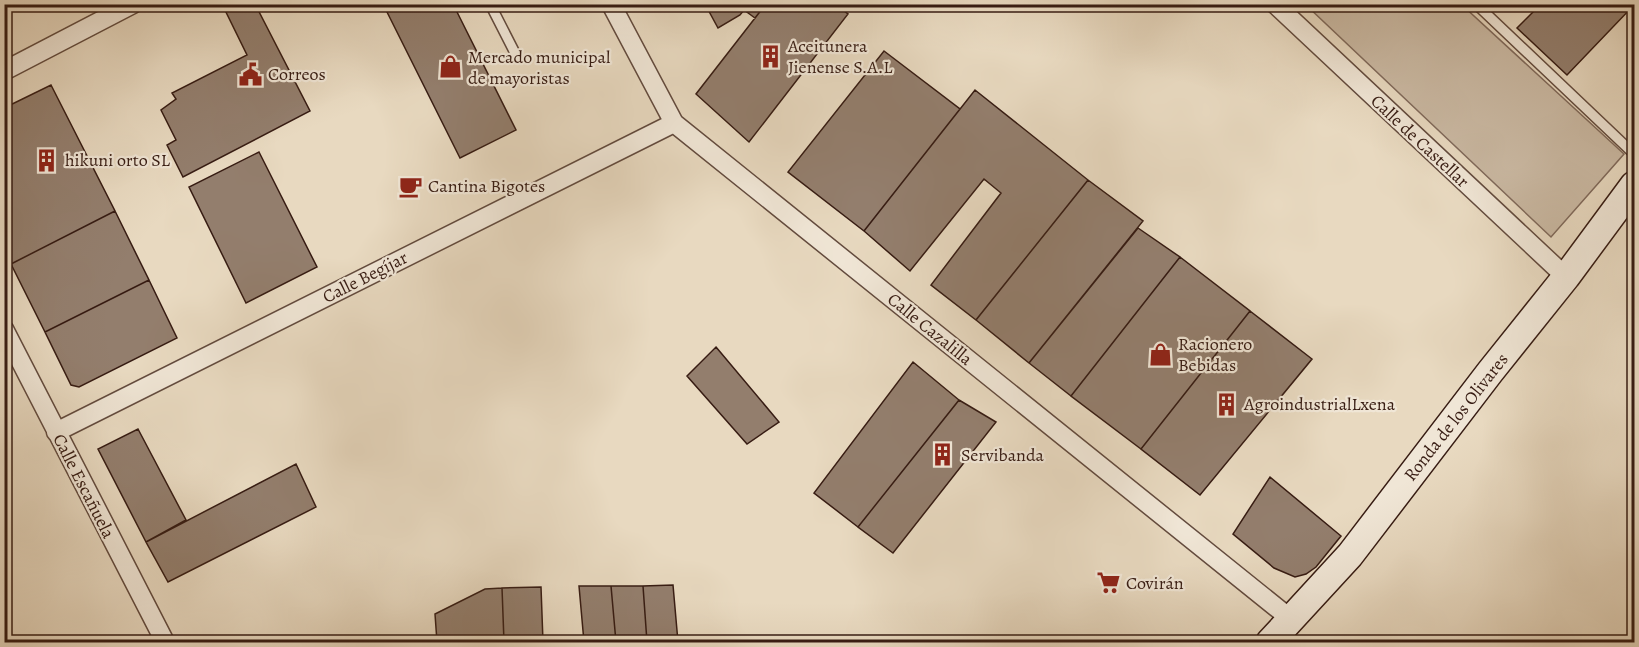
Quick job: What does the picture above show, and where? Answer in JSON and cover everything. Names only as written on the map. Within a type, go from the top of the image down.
[{"type":"main road","name":"Ronda de los Olivares","points":[[1270,642],[1350,555],[1635,185]]},
{"type":"street","points":[[4,71],[133,4]]},
{"type":"street","name":"Calle Cazalilla","points":[[611,4],[674,123],[1292,620]]},
{"type":"street","name":"Calle de Castellar","points":[[1275,4],[1566,277]]},
{"type":"street","name":"Calle Begíjar","points":[[56,432],[674,123]]},
{"type":"street","name":"Calle Escañuela","points":[[4,329],[165,642]]},
{"type":"lane","points":[[490,4],[515,53]]},
{"type":"lane","points":[[1476,4],[1635,154]]},
{"type":"shaded area","points":[[1306,5],[1462,5],[1624,154],[1551,237]]},
{"type":"building","name":"Correos","points":[[222,4],[255,4],[310,111],[183,177],[167,145],[176,140],[161,110],[176,99],[172,93],[247,55]]},
{"type":"building","name":"Mercado municipal de mayoristas","points":[[383,4],[453,4],[516,130],[460,158]]},
{"type":"building","points":[[705,4],[766,4],[755,18],[744,10],[740,15],[718,28]]},
{"type":"building","name":"Aceitunera Jienense S.A.L","points":[[766,4],[835,4],[848,14],[749,142],[696,94]]},
{"type":"building","points":[[1541,4],[1634,5],[1567,75],[1517,28]]},
{"type":"building","points":[[884,51],[960,109],[864,231],[788,172]]},
{"type":"building","name":"hikuni orto SL","points":[[51,85],[115,211],[7,266],[4,262],[4,108]]},
{"type":"building","points":[[975,90],[1088,180],[976,320],[931,285],[1001,193],[984,179],[910,271],[864,231]]},
{"type":"building","points":[[259,152],[317,267],[246,303],[189,187]]},
{"type":"building","points":[[1088,180],[1143,221],[1029,363],[976,320]]},
{"type":"building","points":[[115,211],[149,280],[45,332],[11,264]]},
{"type":"building","points":[[1138,228],[1180,257],[1071,396],[1029,363]]},
{"type":"building","name":"Racionero Bebidas","points":[[1180,257],[1250,311],[1141,449],[1071,396]]},
{"type":"building","points":[[149,280],[177,338],[79,387],[71,385],[45,332]]},
{"type":"building","name":"AgroindustrialLxena","points":[[1250,311],[1312,359],[1200,495],[1141,449]]},
{"type":"building","points":[[716,347],[779,422],[747,444],[687,376]]},
{"type":"building","points":[[913,362],[959,400],[858,527],[814,493]]},
{"type":"building","name":"Servibanda","points":[[959,400],[996,422],[893,553],[858,527]]},
{"type":"building","points":[[138,429],[186,520],[146,542],[98,449]]},
{"type":"building","points":[[296,464],[316,507],[168,582],[146,542]]},
{"type":"building","points":[[1270,477],[1341,536],[1316,567],[1306,574],[1295,577],[1274,568],[1233,534]]},
{"type":"building","points":[[673,585],[678,642],[647,642],[643,586]]},
{"type":"building","points":[[579,586],[611,586],[616,642],[584,642]]},
{"type":"building","points":[[611,586],[643,586],[647,642],[616,642]]},
{"type":"building","points":[[541,587],[543,642],[504,642],[502,588]]},
{"type":"building","points":[[502,588],[504,642],[437,642],[435,614],[485,589]]},
{"type":"place","name":"Aceitunera Jienense S.A.L","points":[[770,56]]},
{"type":"place","name":"Mercado municipal de mayoristas","points":[[450,67]]},
{"type":"place","name":"Correos","points":[[250,74]]},
{"type":"place","name":"hikuni orto SL","points":[[47,160]]},
{"type":"place","name":"Cantina Bigotes","points":[[410,186]]},
{"type":"place","name":"Racionero Bebidas","points":[[1160,354]]},
{"type":"place","name":"AgroindustrialLxena","points":[[1226,404]]},
{"type":"place","name":"Servibanda","points":[[943,455]]},
{"type":"place","name":"Covirán","points":[[1108,583]]}]
